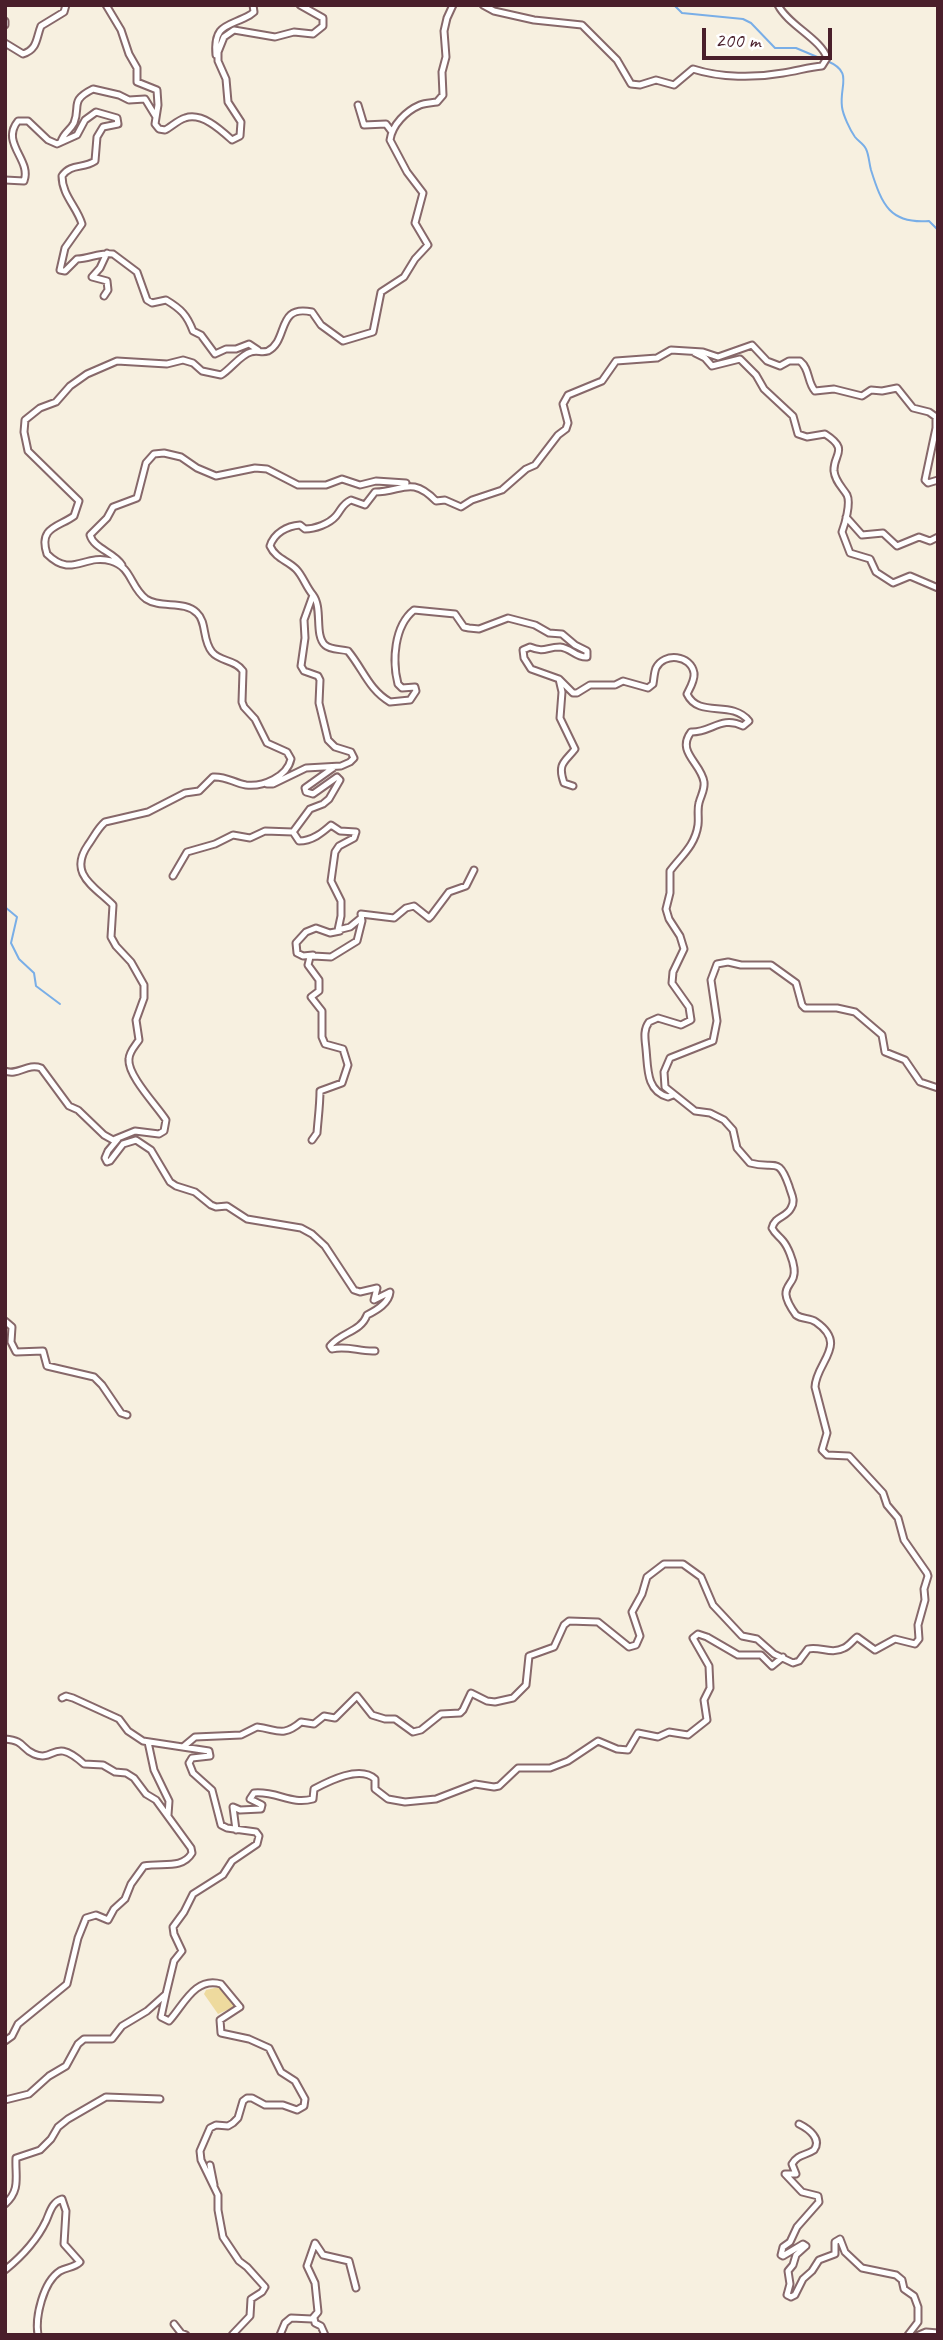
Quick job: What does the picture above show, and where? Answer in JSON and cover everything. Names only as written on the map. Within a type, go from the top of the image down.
[{"type":"street","points":[[5,43],[23,54],[27,53],[36,46],[41,26],[64,12],[66,5]]},
{"type":"street","points":[[106,5],[121,30],[137,68],[137,82],[157,90],[156,124],[162,131],[192,117],[219,128],[232,140],[239,137],[241,122],[228,102],[226,79],[215,52],[223,26],[250,15],[254,12],[253,5]]},
{"type":"street","points":[[218,57],[224,37],[234,30],[275,37],[287,33],[313,33],[320,30],[323,18],[300,5]]},
{"type":"street","points":[[447,5],[449,14]]},
{"type":"street","points":[[122,566],[100,558],[79,565],[63,566],[47,554],[47,533],[74,516],[79,501],[28,452],[23,432],[25,420],[40,408],[57,402],[70,386],[110,363],[124,360],[167,363],[183,360],[193,363],[202,371],[224,374],[250,352],[270,349],[280,336],[289,316],[304,310],[312,312],[321,325],[343,341],[371,334],[375,330],[375,314],[381,292],[404,277],[415,259],[427,248],[428,241],[415,223],[423,193],[407,172],[390,140],[405,115],[421,104],[437,102],[443,94],[442,72],[446,57],[444,31],[453,5]]},
{"type":"street","points":[[483,5],[495,11],[534,20],[582,25],[613,54],[628,80],[634,85],[656,80],[674,85],[693,69],[707,74],[748,76],[822,66],[827,58],[825,53],[800,27],[789,21],[778,5]]},
{"type":"street","points":[[61,142],[61,138],[74,121],[76,103],[93,89],[129,100],[145,99],[156,117]]},
{"type":"street","points":[[358,105],[360,117],[366,126],[386,124],[393,132]]},
{"type":"street","points":[[5,180],[19,182],[26,177],[27,171],[11,140],[14,125],[18,121],[28,121],[53,144],[77,135],[85,120],[96,112],[117,118],[116,126],[103,127],[100,131],[95,161],[71,167],[62,176],[63,188],[82,224],[65,247],[60,270],[65,271],[77,259],[84,260],[107,253],[118,256],[137,272],[146,300],[152,303],[166,300],[189,317],[193,331],[201,335],[215,354],[249,344],[258,351]]},
{"type":"street","points":[[104,296],[108,290],[107,281],[92,277],[107,253]]},
{"type":"street","points":[[261,783],[284,773],[291,759],[286,752],[267,743],[255,719],[244,707],[244,676],[241,667],[212,652],[204,638],[198,613],[145,598],[115,556],[92,542],[90,535],[107,518],[113,507],[137,498],[146,463],[154,454],[181,457],[216,477],[256,468],[267,469],[298,485],[326,485],[342,479],[360,485],[376,481],[396,481],[426,492],[436,501],[449,501],[461,507],[472,500],[499,492],[526,469],[535,465],[558,435],[566,429],[568,423],[563,404],[568,395],[602,381],[616,361],[657,358],[671,350],[703,352],[718,357],[752,345],[767,361],[780,366],[789,361],[800,361],[806,367],[815,391],[834,389],[862,396],[871,390],[897,388],[913,408],[929,412],[936,417],[925,480],[931,484],[938,480]]},
{"type":"street","points":[[693,352],[705,358],[712,366],[740,359],[759,379],[764,389],[793,416],[798,434],[807,437],[821,433],[838,446],[839,454],[834,469],[836,480],[848,499],[842,537],[850,553],[870,559],[876,572],[891,582],[896,583],[910,576],[938,588]]},
{"type":"street","points":[[412,487],[402,485],[388,491],[375,492],[365,505],[350,500],[342,505],[333,520],[317,528],[305,530],[300,526],[292,526],[275,536],[270,546],[279,559],[296,568],[318,604],[323,643],[328,647],[348,651],[368,682],[390,702],[410,700],[416,691],[415,687],[402,688],[398,684],[395,648],[397,636],[414,610],[455,614],[464,627],[469,628],[479,629],[508,618],[535,625],[549,633],[562,634],[587,651],[587,657],[581,657],[563,647],[542,651],[530,647],[523,650],[524,658],[531,669],[559,679],[577,693],[590,685],[615,685],[623,681],[648,688],[653,684],[661,662],[676,657],[687,662],[694,672],[687,694],[696,706],[732,711],[749,721],[743,726],[730,722],[714,724],[700,733],[691,732],[686,743],[688,755],[702,776],[704,789],[698,804],[695,835],[685,855],[670,871],[670,893],[666,909],[684,949],[673,972],[671,984],[689,1007],[691,1020],[681,1025],[658,1018],[649,1021],[645,1030],[650,1082],[660,1094],[668,1097],[673,1095]]},
{"type":"street","points":[[846,517],[862,535],[883,533],[895,546],[919,537],[930,541],[938,537]]},
{"type":"street","points":[[313,595],[304,620],[305,638],[301,666],[304,671],[320,680],[319,703],[328,740],[335,747],[353,754],[350,762],[336,766],[311,767],[273,784],[247,785],[226,778],[213,778],[199,791],[185,793],[148,812],[105,821],[82,855],[82,874],[99,894],[113,905],[110,931],[113,941],[143,981],[144,998],[136,1020],[139,1040],[130,1053],[128,1063],[136,1079],[166,1120],[164,1131],[159,1134],[135,1131],[118,1139],[105,1158],[107,1162],[110,1161],[123,1144],[136,1140],[151,1150],[170,1182],[195,1192],[211,1205],[227,1206],[247,1219],[307,1230],[320,1239],[354,1290],[360,1292],[377,1288],[374,1300],[390,1292],[377,1311],[367,1315],[358,1328],[347,1332],[330,1346],[332,1349],[375,1351]]},
{"type":"street","points":[[559,679],[562,692],[560,718],[575,749],[564,760],[561,773],[564,783],[573,786]]},
{"type":"street","points":[[293,832],[310,810],[329,799],[341,780],[337,777],[313,794],[306,792],[305,788],[336,766]]},
{"type":"street","points":[[293,832],[299,841],[303,842],[318,836],[331,825],[340,831],[356,832],[354,838],[339,846],[335,852],[331,881],[341,901],[341,916],[337,929],[340,931]]},
{"type":"street","points":[[173,876],[187,852],[215,844],[226,837],[237,835],[250,838],[265,831],[293,832]]},
{"type":"street","points":[[361,918],[350,928],[340,931],[330,933],[316,928],[296,943],[298,953],[303,956],[331,957],[357,941],[361,918],[361,914],[394,918],[406,908],[414,906],[429,918],[449,892],[466,886],[474,870]]},
{"type":"street","points":[[312,1140],[317,1133],[320,1091],[342,1083],[348,1065],[343,1049],[325,1044],[322,1037],[322,1011],[311,997],[319,990],[319,980],[308,965],[310,957],[313,956]]},
{"type":"street","points":[[183,1747],[195,1737],[241,1734],[257,1727],[275,1732],[292,1730],[301,1722],[314,1724],[324,1716],[335,1718],[357,1696],[372,1715],[395,1719],[413,1732],[421,1730],[441,1714],[460,1713],[471,1693],[491,1703],[509,1699],[526,1685],[529,1656],[552,1650],[558,1643],[564,1625],[569,1621],[598,1622],[623,1644],[629,1647],[636,1645],[640,1641],[639,1627],[632,1612],[642,1594],[647,1577],[668,1563],[683,1563],[694,1570],[705,1582],[707,1595],[713,1605],[742,1636],[757,1639],[774,1654],[797,1663],[808,1648],[842,1650],[857,1637],[877,1651],[895,1639],[915,1644],[919,1639],[918,1625],[929,1576],[904,1540],[898,1518],[879,1489],[849,1456],[832,1456],[822,1450],[827,1433],[815,1380],[831,1351],[831,1345],[819,1323],[810,1318],[799,1318],[785,1295],[794,1266],[787,1246],[772,1228],[775,1220],[791,1209],[794,1201],[785,1172],[770,1164],[750,1163],[737,1148],[733,1130],[724,1120],[710,1113],[695,1111],[668,1091],[664,1083],[667,1063],[674,1055],[713,1041],[717,1021],[711,980],[719,962],[768,964],[796,983],[803,1007],[837,1008],[855,1012],[881,1035],[885,1052],[906,1061],[920,1082],[938,1088]]},
{"type":"street","points":[[5,1071],[15,1073],[29,1066],[41,1068],[69,1106],[78,1110],[108,1138],[118,1139]]},
{"type":"street","points":[[5,1321],[12,1327],[11,1342],[16,1352],[40,1350],[45,1353],[47,1366],[94,1377],[117,1409],[127,1415]]},
{"type":"street","points":[[236,1830],[233,1807],[240,1810],[261,1809],[262,1805],[250,1799],[254,1793],[275,1793],[290,1801],[304,1801],[313,1799],[314,1789],[326,1783],[348,1775],[370,1774],[374,1779],[375,1789],[384,1798],[418,1801],[436,1799],[475,1784],[499,1786],[518,1768],[550,1768],[568,1761],[598,1741],[617,1749],[628,1750],[638,1733],[658,1737],[669,1732],[688,1735],[708,1720],[704,1700],[709,1688],[709,1666],[693,1638],[698,1634],[738,1656],[761,1655],[772,1667],[783,1657]]},
{"type":"street","points":[[62,1698],[73,1698],[119,1719],[128,1731],[148,1742],[209,1752],[210,1756],[192,1758],[189,1763],[190,1769],[212,1790],[221,1825],[256,1832],[259,1836],[257,1844],[232,1861],[223,1875],[198,1889],[173,1927],[182,1951],[174,1961],[161,2017],[169,2021],[196,1989],[212,1983],[221,1984],[240,2007],[220,2020],[221,2034],[249,2039],[269,2048],[279,2070],[292,2078],[304,2099],[304,2106],[297,2110],[283,2105],[265,2105],[247,2098],[233,2123],[228,2126],[216,2125],[206,2134],[200,2155],[219,2199],[218,2210],[223,2237],[239,2261],[265,2287],[264,2291],[251,2299],[250,2316],[232,2335]]},
{"type":"street","points":[[5,1739],[20,1741],[35,1755],[63,1750],[75,1755],[84,1764],[103,1765],[115,1772],[129,1775],[146,1794],[154,1797],[191,1847],[191,1856],[177,1864],[144,1866],[131,1884],[125,1899],[114,1909],[108,1920],[96,1915],[86,1918],[78,1938],[67,1984],[18,2024],[12,2036],[5,2041]]},
{"type":"street","points":[[148,1742],[155,1770],[169,1801],[167,1815]]},
{"type":"street","points":[[5,2100],[29,2094],[49,2076],[66,2066],[78,2044],[84,2039],[112,2039],[122,2026],[147,2011],[166,1994]]},
{"type":"street","points":[[5,2204],[14,2194],[18,2179],[18,2155],[34,2154],[40,2150],[58,2127],[78,2111],[112,2096],[160,2099]]},
{"type":"street","points":[[799,2124],[813,2135],[817,2146],[794,2161],[792,2164],[796,2174],[785,2174],[802,2192],[815,2194],[819,2202],[782,2249],[783,2256],[803,2244],[806,2246],[796,2255],[788,2271],[788,2295],[795,2295],[803,2278],[819,2260],[835,2254],[835,2242],[841,2239],[843,2250],[858,2265],[896,2275],[902,2280],[904,2289],[914,2296],[918,2307],[918,2322],[908,2335]]},
{"type":"street","points":[[210,2165],[213,2188]]},
{"type":"street","points":[[5,2270],[33,2240],[52,2207],[62,2199],[66,2211],[64,2244],[80,2262],[60,2271],[52,2280],[38,2310],[38,2335]]},
{"type":"street","points":[[314,2318],[318,2312],[315,2283],[307,2266],[316,2243],[323,2255],[349,2261],[356,2288]]},
{"type":"street","points":[[280,2335],[285,2323],[291,2318],[314,2318]]},
{"type":"street","points":[[314,2318],[325,2335]]},
{"type":"street","points":[[174,2324],[186,2335]]},
{"type":"street","points":[[919,2335],[926,2332],[938,2333]]},
{"type":"sand","points":[[219,1987],[236,2006],[218,2014],[204,1994],[206,1990]]},
{"type":"waterway","points":[[674,5],[682,13],[743,19],[751,23],[775,48],[796,48],[822,59]]},
{"type":"waterway","points":[[827,61],[835,65],[843,75],[844,114],[853,134],[866,149],[884,202],[896,215],[905,219],[929,221],[938,230]]},
{"type":"waterway","points":[[5,907],[17,917],[11,943],[19,959],[34,973],[36,986],[60,1004]]}]
